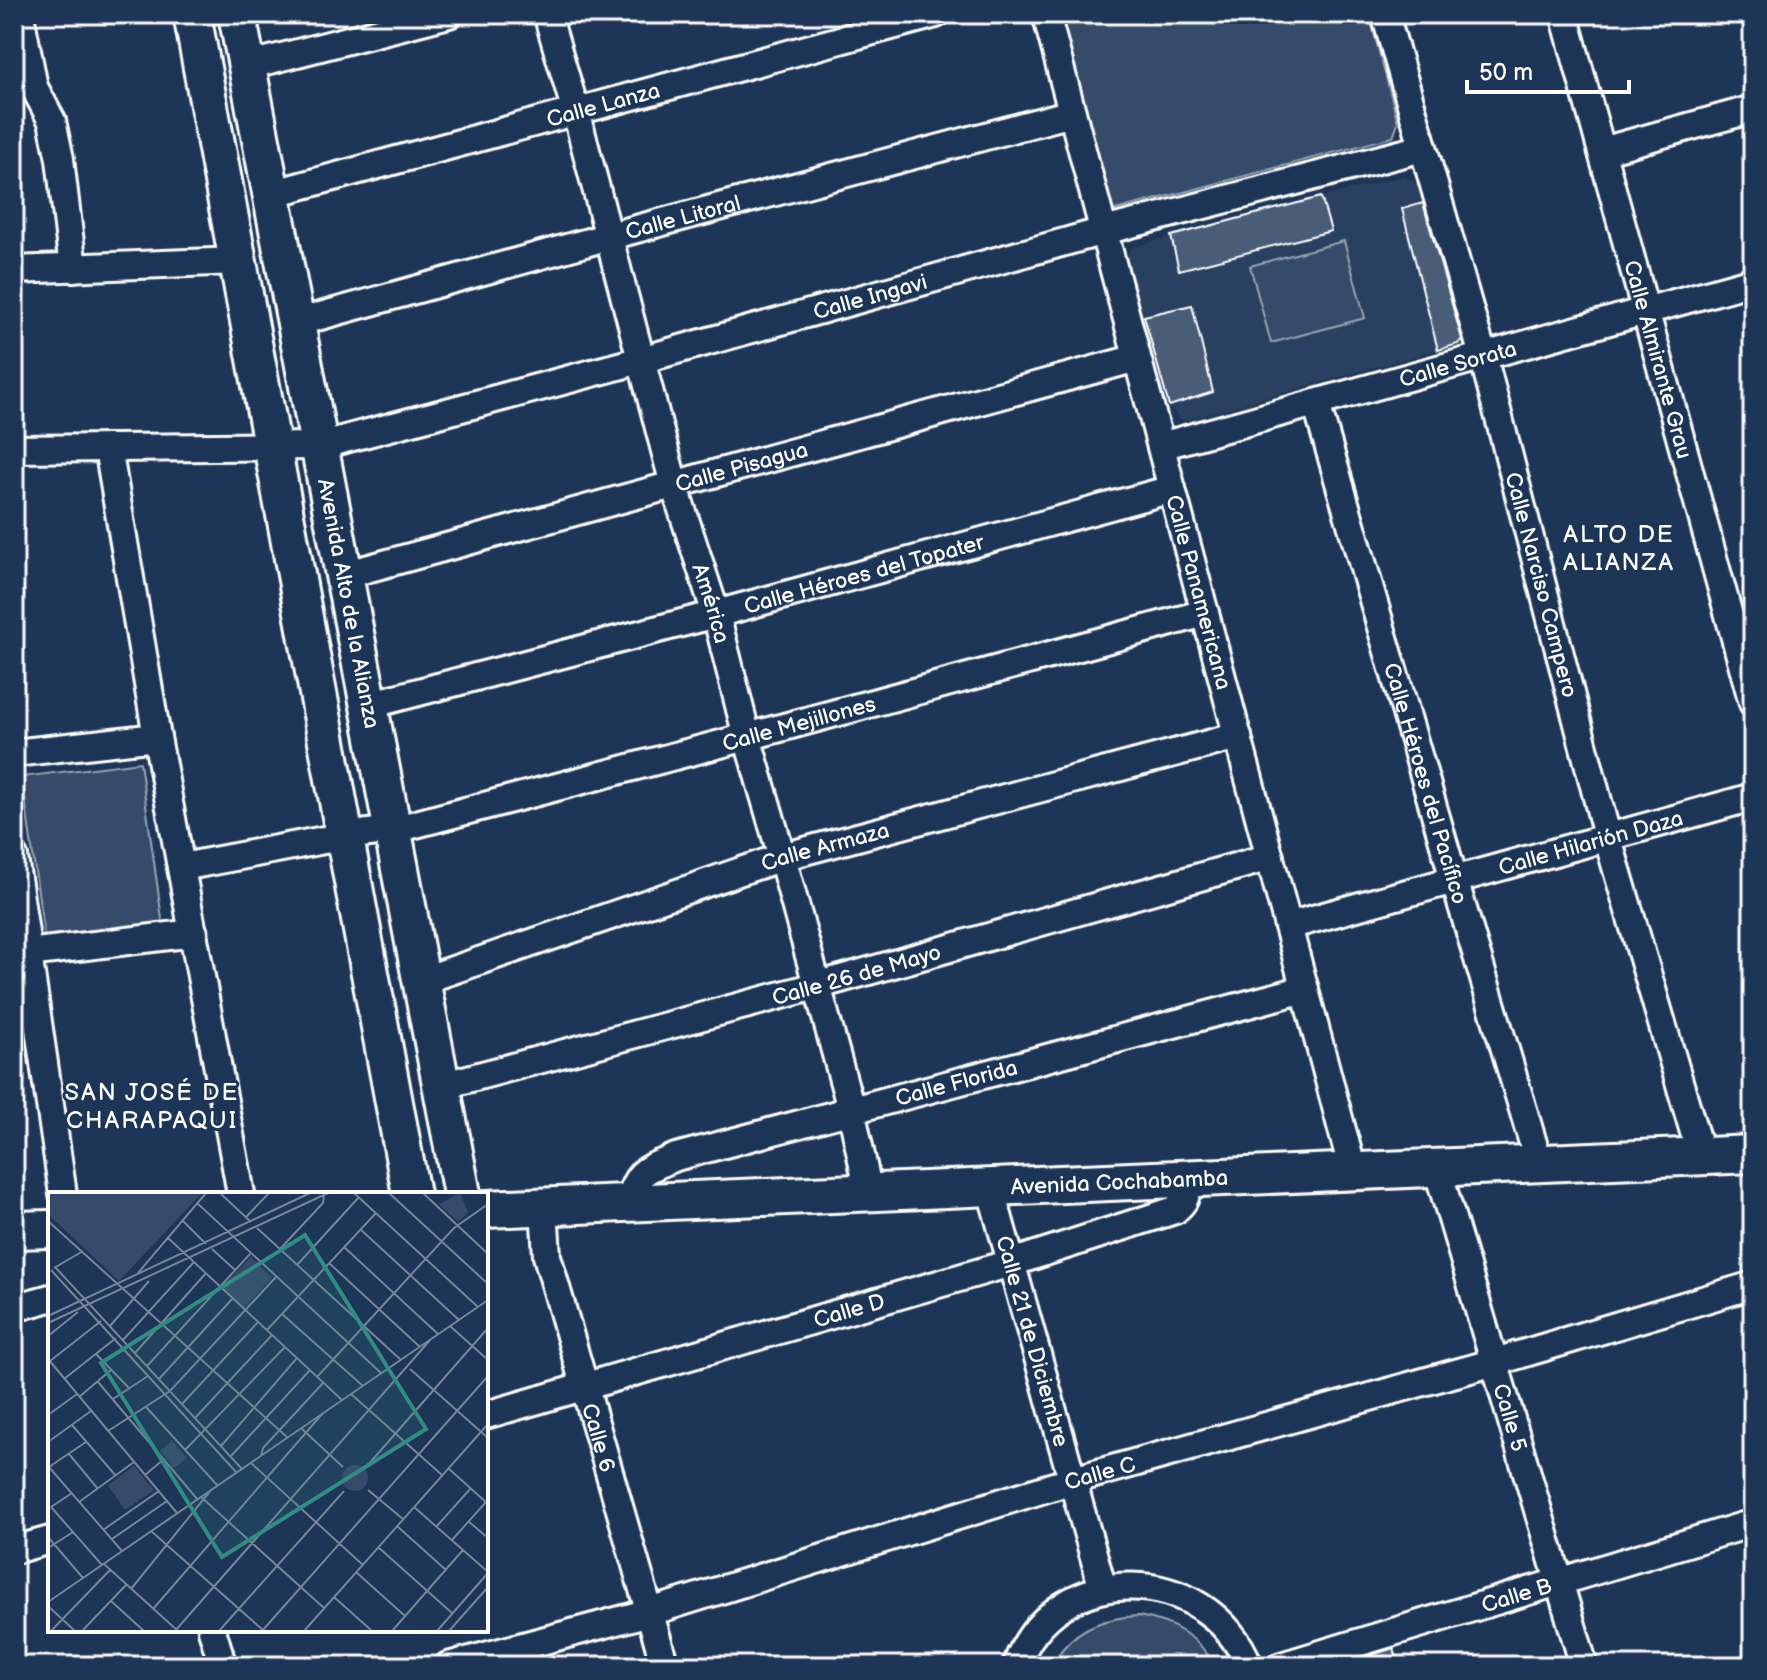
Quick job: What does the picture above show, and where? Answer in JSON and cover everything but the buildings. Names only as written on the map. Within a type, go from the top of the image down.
[{"type":"street","points":[[20,14],[24,88],[52,121],[60,159],[73,268]]},
{"type":"street","name":"Avenida Alto de la Alianza","points":[[192,14],[411,1192]]},
{"type":"street","name":"Avenida Alto de la Alianza","points":[[237,14],[462,1192]]},
{"type":"street","points":[[247,66],[449,14]]},
{"type":"street","name":"América","points":[[547,14],[610,236],[674,485],[716,614],[747,737],[851,1109],[869,1193]]},
{"type":"street","name":"Calle Lanza","points":[[271,194],[936,14]]},
{"type":"street","name":"Calle Panamericana","points":[[1046,14],[1353,1171]]},
{"type":"street","name":"Calle Narciso Campero","points":[[1385,14],[1483,356],[1607,836],[1701,1156]]},
{"type":"street","name":"Calle Almirante Grau","points":[[1564,14],[1753,703]]},
{"type":"street","points":[[1602,151],[1753,109]]},
{"type":"street","name":"Calle Litoral","points":[[295,323],[1072,113]]},
{"type":"street","name":"Calle Ingavi","points":[[14,449],[319,446],[1104,231],[1423,148]]},
{"type":"street","points":[[14,270],[238,261]]},
{"type":"street","name":"Calle Sorata","points":[[1161,446],[1753,281]]},
{"type":"street","name":"Calle Pisagua","points":[[344,575],[1137,358]]},
{"type":"street","name":"Calle Héroes del Pacífico","points":[[1316,403],[1539,1163]]},
{"type":"street","points":[[108,448],[157,737],[241,1192]]},
{"type":"street","name":"Calle Héroes del Topater","points":[[369,705],[1172,489]]},
{"type":"street","name":"Calle Mejillones","points":[[182,867],[393,830],[1205,613]]},
{"type":"street","name":"Calle Armaza","points":[[421,981],[782,857],[1238,736]]},
{"type":"street","points":[[14,753],[157,737]]},
{"type":"street","name":"Calle Hilarión Daza","points":[[1288,926],[1753,797]]},
{"type":"street","points":[[14,857],[63,1192]]},
{"type":"street","name":"Calle 26 de Mayo","points":[[441,1086],[816,986],[1270,857]]},
{"type":"street","points":[[28,953],[194,933]]},
{"type":"street","name":"Calle Florida","points":[[630,1203],[632,1187],[639,1176],[676,1157],[1305,989]]},
{"type":"street","name":"Avenida Cochabamba","points":[[488,1209],[1753,1154]]},
{"type":"street","name":"Calle 5","points":[[1437,1168],[1584,1666]]},
{"type":"street","name":"Calle D","points":[[488,1414],[1011,1263],[1175,1210],[1187,1196],[1186,1179]]},
{"type":"street","name":"Calle 21 de Diciembre","points":[[990,1187],[1103,1589]]},
{"type":"street","name":"Calle 6","points":[[544,1207],[547,1256],[665,1666]]},
{"type":"street","points":[[14,1230],[48,1229]]},
{"type":"street","name":"Calle C","points":[[448,1666],[650,1612],[1073,1480],[1495,1362],[1753,1285]]},
{"type":"street","points":[[14,1308],[48,1299]]},
{"type":"street","name":"Calle B","points":[[1281,1666],[1753,1523]]},
{"type":"street","points":[[14,1550],[48,1541]]},
{"type":"street","points":[[1016,1666],[1030,1638],[1062,1606],[1103,1589],[1124,1586],[1166,1590],[1204,1608],[1234,1637],[1249,1666]]},
{"type":"street","points":[[213,1632],[223,1666]]},
{"type":"shaded area","points":[[1050,14],[1369,14],[1398,122],[1393,137],[1104,213]]},
{"type":"shaded area","points":[[1404,176],[1417,184],[1430,202],[1465,334],[1458,344],[1183,421],[1169,407],[1125,258],[1132,247]]},
{"type":"shaded area","points":[[1344,241],[1365,318],[1271,343],[1250,266]]},
{"type":"shaded area","points":[[140,762],[163,926],[45,942],[22,777]]},
{"type":"shaded area","points":[[1139,1616],[1184,1632],[1201,1646],[1216,1666],[1051,1666],[1068,1643],[1088,1628],[1111,1620]]},
{"type":"district","name":"ALTO DE ALIANZA","points":[[1619,548]]},
{"type":"district","name":"SAN JOSÉ DE CHARAPAQUI","points":[[152,1106]]}]
